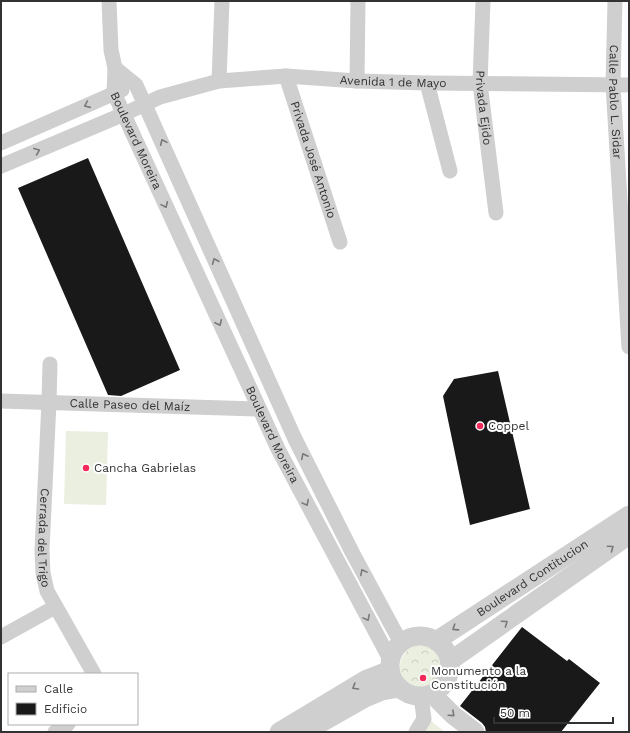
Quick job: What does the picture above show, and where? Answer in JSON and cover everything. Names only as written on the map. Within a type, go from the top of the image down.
[{"type":"street","points":[[109,1],[111,50],[115,68]]},
{"type":"street","points":[[219,81],[222,1]]},
{"type":"street","points":[[357,81],[358,1]]},
{"type":"street","name":"Privada Ejido","points":[[483,1],[480,83],[496,213]]},
{"type":"street","name":"Calle Pablo L. Sidar","points":[[615,1],[614,85],[629,347]]},
{"type":"street","name":"Boulevard Moreira","points":[[115,68],[136,85],[145,103],[295,439],[352,552],[401,643]]},
{"type":"street","name":"Boulevard Moreira","points":[[115,68],[114,93],[259,409],[278,449],[391,666]]},
{"type":"street","name":"Avenida 1 de Mayo","points":[[1,166],[124,114],[160,97],[219,81],[286,76],[357,81],[427,83],[629,85]]},
{"type":"street","name":"Privada José Antonio","points":[[286,76],[340,242]]},
{"type":"street","points":[[427,83],[450,171]]},
{"type":"street","points":[[1,142],[136,85],[160,97]]},
{"type":"street","points":[[179,235],[199,224]]},
{"type":"street","points":[[204,289],[223,280]]},
{"type":"street","name":"Cerrada del Trigo","points":[[50,364],[42,550],[43,573],[47,591],[55,607],[93,673]]},
{"type":"street","name":"Calle Paseo del Maíz","points":[[1,401],[259,409]]},
{"type":"street","points":[[278,449],[295,439]]},
{"type":"street","name":"Boulevard Contitucion","points":[[436,640],[629,515]]},
{"type":"street","name":"Boulevard Contitucion","points":[[450,661],[629,535]]},
{"type":"street","points":[[1,637],[55,607]]},
{"type":"street","points":[[424,636],[436,640],[445,649],[450,661],[450,671],[447,681],[440,689],[426,695],[410,694],[400,688],[394,680],[391,666],[394,652],[401,643],[412,638],[424,636]]},
{"type":"street","points":[[279,732],[391,666]]},
{"type":"street","points":[[305,732],[365,698],[382,691],[400,688]]},
{"type":"street","points":[[416,732],[424,719],[426,695]]},
{"type":"street","points":[[426,695],[475,732]]},
{"type":"street","points":[[55,732],[66,725]]},
{"type":"green space","name":"Cancha Gabrielas","points":[[66,431],[108,432],[106,505],[64,504]]},
{"type":"green space","points":[[422,645],[434,649],[440,655],[444,667],[440,679],[434,685],[422,689],[410,685],[404,679],[400,667],[404,655],[410,649]]},
{"type":"green space","points":[[431,721],[445,732],[423,732]]},
{"type":"building","points":[[88,158],[180,370],[121,396],[108,395],[18,188]]},
{"type":"building","name":"Coppel","points":[[498,371],[530,509],[470,525],[443,396],[454,379]]},
{"type":"building","points":[[522,627],[567,661],[569,659],[600,683],[561,732],[486,732],[482,723],[460,706]]},
{"type":"place","name":"Coppel","points":[[480,426]]},
{"type":"place","name":"Cancha Gabrielas","points":[[86,468]]},
{"type":"place","name":"Monumento a la Constitución","points":[[423,678]]}]
